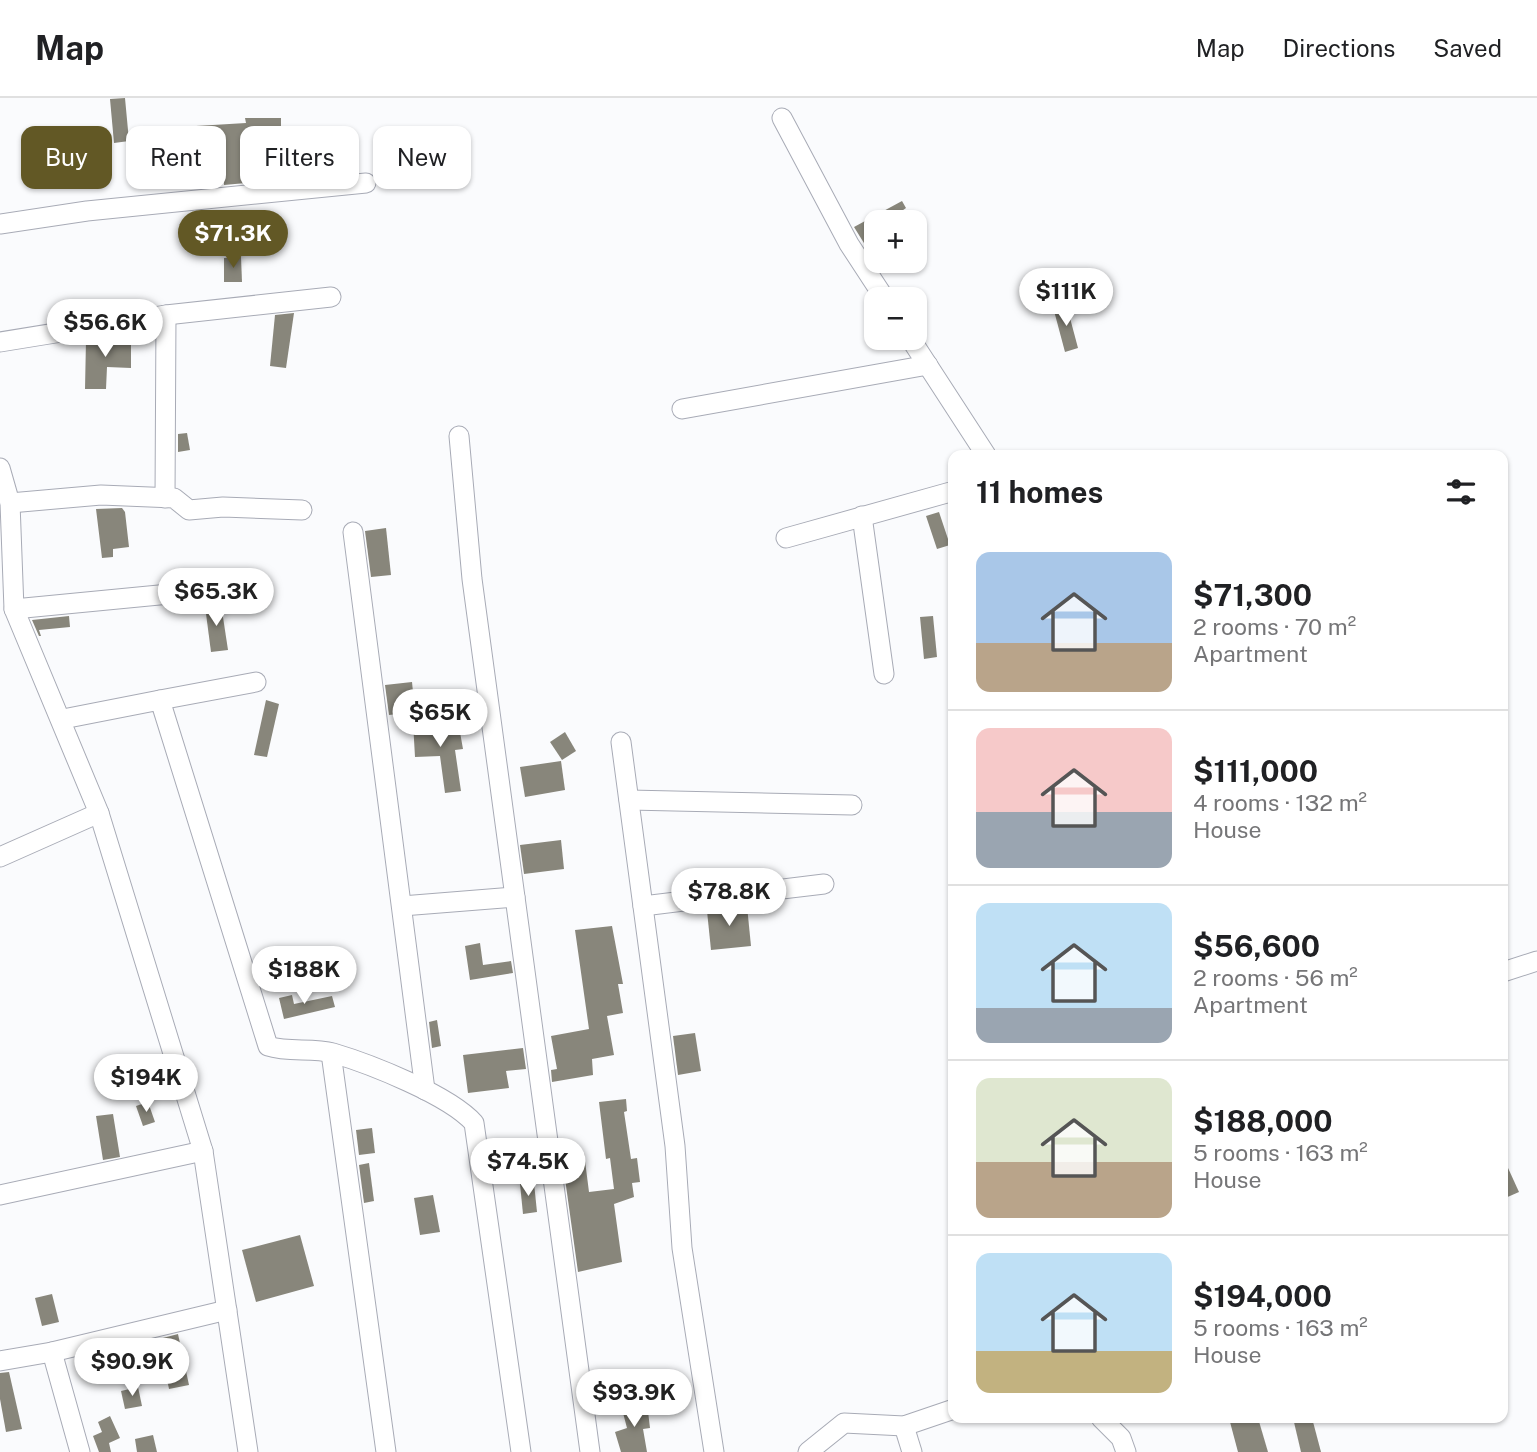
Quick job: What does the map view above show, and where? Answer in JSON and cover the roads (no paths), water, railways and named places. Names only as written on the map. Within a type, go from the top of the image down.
[{"type":"street","points":[[782,118],[849,244],[877,287]]},
{"type":"street","points":[[0,224],[87,211],[366,183]]},
{"type":"street","points":[[0,342],[166,315],[331,297]]},
{"type":"street","points":[[165,498],[166,315]]},
{"type":"street","points":[[918,350],[983,450]]},
{"type":"street","points":[[682,409],[928,365]]},
{"type":"street","points":[[459,436],[472,579],[590,1452]]},
{"type":"street","points":[[0,468],[10,503],[14,609],[63,719],[99,813],[203,1152],[248,1452]]},
{"type":"street","points":[[786,538],[948,493]]},
{"type":"street","points":[[10,503],[100,495],[174,498],[188,510],[302,510]]},
{"type":"street","points":[[862,516],[884,674]]},
{"type":"street","points":[[353,531],[425,1090]]},
{"type":"street","points":[[14,609],[242,587]]},
{"type":"street","points":[[63,719],[256,681]]},
{"type":"street","points":[[160,700],[268,1046],[331,1053],[425,1090],[464,1112],[474,1123],[521,1452]]},
{"type":"street","points":[[621,742],[674,1146],[681,1248],[714,1452]]},
{"type":"street","points":[[629,800],[852,805]]},
{"type":"street","points":[[0,857],[99,813]]},
{"type":"street","points":[[643,906],[824,884]]},
{"type":"street","points":[[402,906],[514,897]]},
{"type":"street","points":[[1508,970],[1537,961]]},
{"type":"street","points":[[331,1053],[386,1452]]},
{"type":"street","points":[[0,1195],[203,1152]]},
{"type":"street","points":[[0,1361],[52,1352],[227,1310]]},
{"type":"street","points":[[52,1352],[80,1452]]},
{"type":"street","points":[[808,1452],[844,1423],[904,1426],[948,1411]]},
{"type":"street","points":[[1106,1423],[1121,1438],[1126,1452]]},
{"type":"street","points":[[904,1426],[912,1452]]}]
